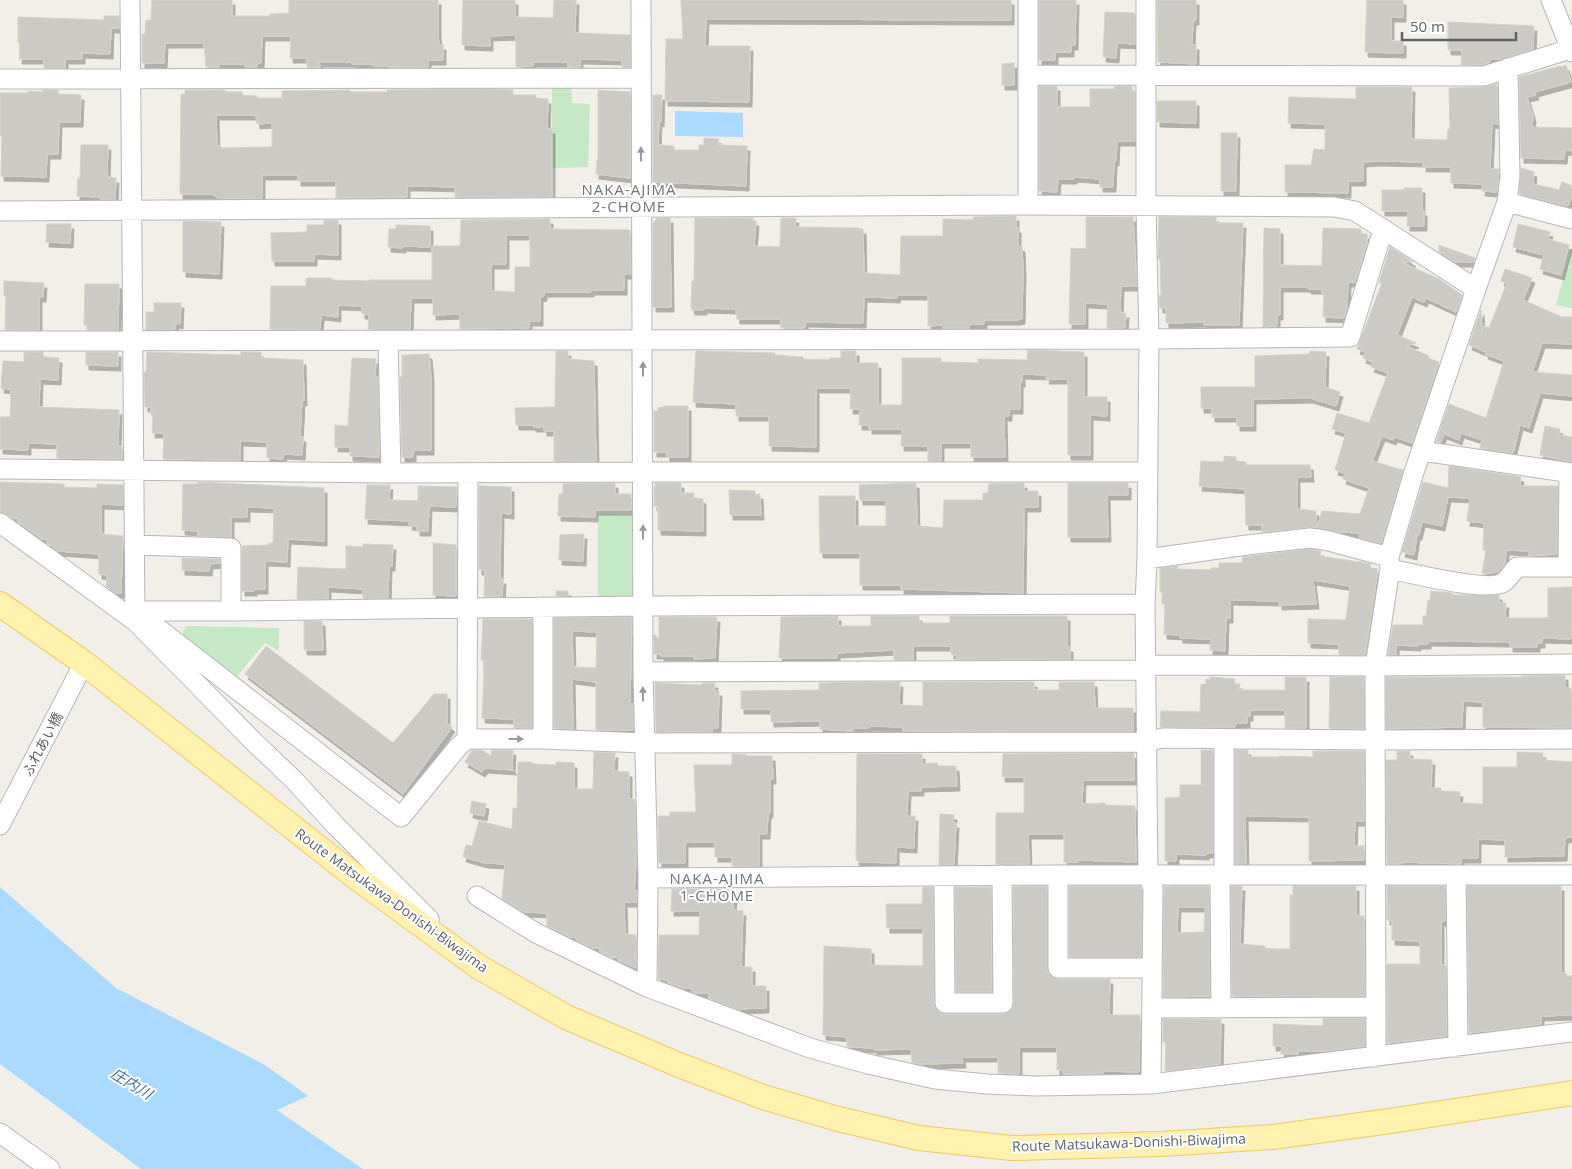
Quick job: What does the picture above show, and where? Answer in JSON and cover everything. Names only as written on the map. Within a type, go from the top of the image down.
[{"type":"main road","name":"Route Matsukawa-Donishi-Biwajima","points":[[0,604],[84,663],[356,878],[479,967],[566,1017],[678,1066],[764,1097],[838,1119],[918,1138],[1012,1148],[1161,1144],[1273,1137],[1572,1093]]},
{"type":"street","points":[[130,0],[135,616],[256,744],[294,780],[336,826],[429,919],[424,927]]},
{"type":"street","points":[[641,0],[643,672],[648,878],[647,987]]},
{"type":"street","points":[[1028,0],[1030,75],[1028,205]]},
{"type":"street","points":[[1146,0],[1146,206],[1149,339],[1145,604],[1148,876],[1152,888],[1151,1084]]},
{"type":"street","points":[[1030,75],[1484,76],[1571,51],[1550,0]]},
{"type":"street","points":[[1376,1057],[1375,666],[1389,563],[1422,451],[1507,202],[1510,178],[1508,68]]},
{"type":"street","points":[[0,79],[640,78]]},
{"type":"street","points":[[1507,202],[1572,219]]},
{"type":"street","points":[[0,211],[1028,205],[1334,207],[1355,211],[1476,289]]},
{"type":"street","points":[[0,341],[1350,337],[1383,230]]},
{"type":"street","points":[[388,340],[391,474]]},
{"type":"street","points":[[1147,559],[1310,538],[1325,540],[1389,563],[1452,582],[1493,585],[1504,582],[1517,567],[1570,567],[1570,473],[1422,451]]},
{"type":"street","points":[[0,469],[391,474],[1148,472]]},
{"type":"street","points":[[467,740],[468,473]]},
{"type":"street","points":[[0,523],[135,616],[401,817],[458,746],[467,740],[543,739],[644,743],[1146,742],[1163,738],[1375,740],[1572,738]]},
{"type":"street","points":[[135,545],[231,548],[230,611]]},
{"type":"street","points":[[135,616],[230,611],[543,607],[1145,604]]},
{"type":"street","points":[[543,607],[543,739]]},
{"type":"street","name":"ふれあい橋","points":[[0,825],[84,663]]},
{"type":"street","points":[[643,672],[1572,664]]},
{"type":"street","points":[[1221,1008],[1224,739]]},
{"type":"street","points":[[648,878],[1002,875],[1572,875]]},
{"type":"street","points":[[944,876],[945,1003],[1003,1003],[1002,875]]},
{"type":"street","points":[[1058,875],[1058,968],[1151,968]]},
{"type":"street","points":[[1456,875],[1458,1047]]},
{"type":"street","points":[[477,896],[536,933],[647,987],[810,1048],[868,1064],[935,1079],[1037,1086],[1151,1084],[1572,1032]]},
{"type":"street","points":[[1152,1008],[1376,1007]]},
{"type":"street","points":[[0,1133],[50,1169]]},
{"type":"green space","points":[[552,83],[571,84],[572,103],[590,104],[588,167],[552,168]]},
{"type":"green space","points":[[1572,246],[1572,308],[1556,305]]},
{"type":"green space","points":[[598,514],[638,515],[638,596],[631,601],[598,601]]},
{"type":"green space","points":[[186,626],[279,628],[279,651],[265,643],[237,676],[182,634]]},
{"type":"water","points":[[675,111],[743,113],[743,137],[675,136]]},
{"type":"water","name":"庄内川","points":[[0,887],[116,988],[265,1065],[308,1096],[277,1110],[363,1169],[141,1169],[0,1064]]},
{"type":"building","points":[[152,0],[232,0],[232,16],[270,16],[270,14],[289,13],[289,0],[438,0],[439,45],[443,45],[443,60],[428,60],[428,67],[387,67],[373,66],[373,64],[352,64],[352,62],[319,62],[320,67],[307,67],[307,58],[290,58],[291,36],[262,36],[261,63],[257,63],[257,67],[245,67],[245,64],[219,64],[219,67],[206,67],[204,43],[165,43],[164,63],[142,63],[142,34],[145,34],[146,20],[151,20]]},
{"type":"building","points":[[463,0],[515,0],[515,17],[553,18],[554,0],[576,0],[575,33],[630,35],[630,67],[622,67],[622,60],[580,59],[580,67],[568,67],[568,62],[533,62],[533,66],[516,67],[516,35],[490,36],[490,46],[462,45]]},
{"type":"building","points":[[681,0],[1011,0],[1011,20],[706,19],[705,46],[750,46],[749,102],[665,101],[666,39],[683,39]]},
{"type":"building","points":[[1039,0],[1076,0],[1075,45],[1071,45],[1071,52],[1055,52],[1055,60],[1039,60]]},
{"type":"building","points":[[1157,0],[1196,0],[1196,20],[1193,20],[1192,45],[1196,45],[1196,64],[1158,62]]},
{"type":"building","points":[[1367,0],[1403,0],[1403,17],[1391,17],[1391,41],[1403,41],[1403,53],[1365,52]]},
{"type":"building","points":[[1105,12],[1134,13],[1135,16],[1135,44],[1117,43],[1116,58],[1103,57]]},
{"type":"building","points":[[104,16],[119,16],[119,28],[111,28],[110,54],[82,53],[82,59],[65,59],[65,68],[44,68],[44,59],[19,59],[18,17],[104,20]]},
{"type":"building","points":[[1448,22],[1534,26],[1533,49],[1501,59],[1490,59],[1490,62],[1482,65],[1461,65],[1462,50],[1448,50]]},
{"type":"building","points":[[1014,63],[1014,85],[1002,85],[1002,64]]},
{"type":"building","points":[[1566,65],[1571,82],[1535,92],[1536,95],[1527,97],[1533,117],[1532,127],[1572,128],[1572,151],[1565,150],[1564,159],[1521,158],[1519,77]]},
{"type":"building","points":[[1497,84],[1498,124],[1492,123],[1490,169],[1499,169],[1497,192],[1482,191],[1483,184],[1451,183],[1451,167],[1423,167],[1423,162],[1377,161],[1363,162],[1363,181],[1348,181],[1348,193],[1285,192],[1285,165],[1311,165],[1314,149],[1325,150],[1325,124],[1288,123],[1289,97],[1356,99],[1356,87],[1412,87],[1411,139],[1447,140],[1448,129],[1450,129],[1449,88],[1484,87]]},
{"type":"building","points":[[1039,86],[1057,86],[1057,107],[1090,107],[1090,89],[1114,89],[1115,86],[1132,86],[1132,91],[1135,91],[1135,141],[1117,141],[1113,187],[1100,187],[1100,179],[1074,177],[1074,179],[1058,179],[1057,192],[1039,191]]},
{"type":"building","points":[[43,90],[58,90],[58,94],[81,95],[80,122],[59,122],[58,154],[47,154],[46,177],[1,176],[0,93],[43,92]]},
{"type":"building","points":[[185,90],[225,90],[225,92],[242,92],[242,95],[257,96],[257,98],[282,98],[282,91],[350,90],[350,92],[387,92],[387,90],[513,90],[513,95],[536,95],[536,98],[548,99],[547,129],[552,129],[552,197],[455,197],[455,187],[407,186],[407,197],[336,198],[336,181],[298,181],[298,175],[262,175],[262,198],[218,198],[212,194],[180,194],[181,94],[185,94]],"holes":[[[216,115],[256,115],[257,124],[272,123],[272,147],[221,148],[221,146],[217,146]]]},
{"type":"building","points":[[598,90],[630,92],[630,178],[596,174],[598,160]]},
{"type":"building","points":[[653,95],[662,95],[658,145],[674,146],[674,150],[699,150],[699,145],[704,145],[704,138],[719,139],[718,145],[747,146],[746,186],[653,182]]},
{"type":"building","points":[[1157,101],[1196,101],[1196,123],[1157,122]]},
{"type":"building","points":[[1221,133],[1237,133],[1236,191],[1221,191]]},
{"type":"building","points":[[81,145],[108,145],[107,177],[116,178],[115,199],[77,196],[78,178],[80,178]]},
{"type":"building","points":[[1521,168],[1534,172],[1533,184],[1559,190],[1562,182],[1572,186],[1572,196],[1568,206],[1519,194]]},
{"type":"building","points":[[1404,188],[1422,188],[1424,226],[1407,226],[1408,211],[1382,211],[1382,190],[1404,190]]},
{"type":"building","points":[[1016,216],[1018,246],[1022,247],[1022,319],[984,320],[984,324],[969,324],[969,328],[943,328],[942,325],[928,326],[928,295],[898,295],[897,298],[864,297],[863,323],[805,322],[805,328],[781,328],[781,319],[737,319],[736,309],[704,308],[704,310],[692,310],[691,307],[692,281],[694,281],[695,218],[753,218],[753,221],[756,221],[754,246],[780,247],[781,218],[796,218],[795,227],[863,229],[864,273],[900,275],[901,236],[943,236],[943,219],[973,220],[973,217]]},
{"type":"building","points":[[1086,217],[1133,217],[1137,286],[1121,286],[1120,310],[1121,313],[1126,313],[1125,328],[1107,328],[1108,304],[1085,303],[1085,324],[1069,324],[1071,248],[1086,249]]},
{"type":"building","points":[[1159,217],[1216,217],[1216,223],[1243,223],[1239,325],[1204,325],[1204,322],[1166,323],[1166,308],[1160,308],[1159,296],[1161,295],[1160,259],[1158,259]]},
{"type":"building","points":[[657,218],[670,218],[671,307],[653,307],[653,224]]},
{"type":"building","points":[[550,219],[550,229],[630,230],[631,274],[624,274],[624,290],[544,292],[544,296],[540,297],[540,321],[529,321],[529,328],[460,329],[460,314],[433,315],[433,298],[411,298],[410,329],[368,329],[369,314],[362,314],[362,306],[338,305],[338,317],[322,315],[320,329],[270,329],[271,286],[306,286],[306,278],[369,281],[432,280],[432,246],[460,246],[461,220]],"holes":[[[506,235],[530,235],[530,267],[515,267],[515,292],[491,291],[491,264],[506,264]]]},
{"type":"building","points":[[324,220],[338,220],[338,255],[314,254],[314,261],[272,261],[271,233],[307,232],[307,225],[324,225]]},
{"type":"building","points":[[183,221],[221,222],[219,274],[183,272]]},
{"type":"building","points":[[47,224],[71,224],[70,243],[46,242]]},
{"type":"building","points":[[1518,224],[1550,232],[1548,239],[1569,245],[1561,275],[1540,269],[1544,255],[1513,247]]},
{"type":"building","points":[[396,225],[430,226],[430,247],[388,247],[389,229],[396,229]]},
{"type":"building","points":[[1264,228],[1280,229],[1280,265],[1322,266],[1323,228],[1361,229],[1361,234],[1367,234],[1367,243],[1355,282],[1348,282],[1347,307],[1344,318],[1323,317],[1324,293],[1322,293],[1322,289],[1280,287],[1280,315],[1277,315],[1277,326],[1263,327]]},
{"type":"building","points":[[1439,245],[1475,258],[1474,262],[1455,262],[1439,252]]},
{"type":"building","points":[[1390,247],[1413,262],[1401,262],[1439,279],[1462,295],[1456,312],[1426,298],[1424,302],[1412,297],[1397,335],[1416,343],[1406,346],[1439,362],[1412,443],[1395,437],[1393,440],[1382,436],[1372,461],[1403,470],[1381,543],[1359,537],[1360,533],[1317,528],[1322,511],[1360,514],[1369,488],[1343,479],[1345,473],[1335,470],[1346,433],[1332,429],[1337,413],[1369,423],[1388,373],[1371,367],[1373,362],[1363,358],[1365,352],[1357,349],[1382,283],[1379,283]]},
{"type":"building","points":[[1505,269],[1532,278],[1523,300],[1562,317],[1572,317],[1572,344],[1542,343],[1532,372],[1572,375],[1572,396],[1540,393],[1529,428],[1520,425],[1513,453],[1480,448],[1482,440],[1461,433],[1459,440],[1444,434],[1441,442],[1436,442],[1449,404],[1486,418],[1504,361],[1485,354],[1486,352],[1469,345],[1481,310],[1482,334],[1484,326],[1489,328],[1507,283],[1501,281]]},
{"type":"building","points":[[4,281],[44,283],[43,297],[39,297],[39,330],[5,330],[6,296],[4,296]]},
{"type":"building","points":[[85,284],[119,284],[118,330],[87,330],[87,325],[84,325]]},
{"type":"building","points":[[154,303],[181,303],[180,324],[176,323],[175,329],[146,330],[146,312],[154,312]]},
{"type":"building","points":[[1028,350],[1084,352],[1084,397],[1107,397],[1107,416],[1090,415],[1090,455],[1068,455],[1068,379],[1046,379],[1047,375],[1022,374],[1022,382],[1020,382],[1020,409],[1009,409],[1009,416],[1004,416],[1005,457],[971,457],[971,443],[941,443],[941,461],[928,461],[928,446],[901,446],[902,429],[869,429],[869,425],[859,425],[860,409],[850,409],[851,388],[816,388],[816,447],[769,446],[769,416],[736,416],[736,404],[693,402],[696,351],[775,353],[775,355],[803,357],[803,359],[830,360],[830,358],[841,358],[841,351],[856,351],[856,363],[878,363],[878,405],[902,405],[902,358],[941,358],[941,362],[978,363],[978,359],[1027,360]]},
{"type":"building","points":[[556,351],[568,351],[568,359],[594,361],[596,461],[554,461],[554,431],[544,431],[544,427],[533,427],[533,425],[516,425],[515,408],[555,407]]},
{"type":"building","points":[[1310,351],[1326,352],[1325,387],[1340,392],[1336,406],[1310,398],[1253,399],[1253,426],[1237,426],[1237,417],[1212,417],[1212,408],[1201,408],[1201,387],[1255,387],[1255,356],[1310,354]]},
{"type":"building","points":[[24,352],[43,352],[43,357],[59,358],[58,380],[40,379],[39,407],[119,410],[118,446],[122,446],[122,459],[57,458],[57,444],[28,443],[28,450],[0,449],[0,417],[10,417],[11,389],[1,388],[3,361],[24,362]]},
{"type":"building","points":[[86,352],[118,352],[118,366],[86,365]]},
{"type":"building","points":[[147,352],[241,355],[241,352],[261,352],[261,358],[303,360],[304,401],[302,400],[300,437],[303,437],[302,455],[284,454],[283,459],[267,458],[267,442],[240,441],[240,460],[163,459],[164,433],[152,433],[153,415],[151,415],[151,407],[145,407],[144,372],[146,372]]},
{"type":"building","points":[[429,354],[431,450],[413,450],[413,457],[402,457],[400,377],[402,377],[402,355]]},
{"type":"building","points":[[352,358],[376,359],[375,377],[378,377],[379,457],[350,456],[350,447],[335,447],[335,425],[348,426]]},
{"type":"building","points":[[664,406],[688,406],[688,457],[667,457],[667,452],[654,452],[654,411],[658,411],[658,408]]},
{"type":"building","points":[[1545,426],[1560,429],[1559,435],[1572,437],[1572,462],[1540,455]]},
{"type":"building","points":[[1224,456],[1236,457],[1236,461],[1246,462],[1246,465],[1310,465],[1311,477],[1297,477],[1297,509],[1316,511],[1316,527],[1262,532],[1262,525],[1246,525],[1245,489],[1199,486],[1201,461],[1224,462]]},
{"type":"building","points":[[1449,466],[1521,477],[1520,486],[1558,486],[1557,554],[1529,556],[1529,551],[1506,550],[1505,564],[1498,572],[1482,574],[1486,550],[1483,550],[1484,523],[1467,521],[1470,498],[1448,497],[1442,526],[1422,522],[1419,535],[1417,535],[1414,555],[1402,552],[1423,482],[1448,488]]},
{"type":"building","points":[[0,482],[64,484],[64,487],[97,488],[97,484],[123,485],[123,505],[101,504],[101,534],[123,536],[121,593],[115,593],[106,586],[107,575],[99,574],[99,554],[58,551],[47,543],[47,539],[42,539],[18,522],[18,518],[12,518],[0,512]]},
{"type":"building","points":[[198,482],[324,488],[324,541],[288,539],[287,562],[265,561],[265,589],[242,591],[242,546],[269,545],[269,543],[273,543],[274,508],[247,507],[247,517],[231,517],[231,537],[198,536],[198,531],[182,530],[183,484],[198,484]]},
{"type":"building","points":[[615,483],[615,494],[631,494],[631,510],[595,510],[595,517],[558,516],[559,494],[563,494],[563,484]]},
{"type":"building","points":[[655,483],[681,483],[681,493],[694,493],[693,498],[703,499],[703,531],[658,530],[658,506],[654,506]]},
{"type":"building","points":[[916,483],[917,526],[943,528],[944,500],[983,500],[983,493],[988,493],[989,484],[1024,483],[1024,491],[1038,491],[1038,507],[1024,507],[1023,593],[901,589],[901,585],[860,585],[860,553],[820,553],[819,496],[855,496],[855,526],[886,526],[886,500],[860,500],[859,485]]},
{"type":"building","points":[[1068,483],[1128,483],[1128,495],[1107,495],[1108,537],[1068,537]]},
{"type":"building","points":[[367,485],[390,485],[389,500],[418,501],[418,486],[457,487],[456,507],[429,506],[428,531],[417,531],[417,526],[409,525],[410,521],[365,519]]},
{"type":"building","points":[[479,486],[511,487],[511,514],[501,513],[500,579],[503,579],[502,596],[484,597],[485,570],[479,570]]},
{"type":"building","points":[[729,490],[755,491],[755,495],[760,494],[761,515],[730,515]]},
{"type":"building","points":[[584,534],[583,561],[559,560],[560,535]]},
{"type":"building","points":[[433,543],[456,545],[456,596],[433,595]]},
{"type":"building","points":[[363,544],[393,545],[392,566],[389,566],[388,598],[363,598],[363,589],[328,587],[328,599],[297,599],[298,567],[346,569],[346,546],[363,547]]},
{"type":"building","points":[[1310,549],[1321,551],[1320,556],[1359,561],[1371,564],[1370,568],[1378,569],[1365,655],[1339,655],[1339,644],[1308,643],[1308,619],[1346,620],[1350,586],[1313,580],[1316,604],[1279,605],[1279,601],[1230,600],[1230,618],[1226,618],[1225,651],[1210,650],[1211,639],[1180,638],[1180,635],[1164,634],[1165,604],[1162,604],[1162,592],[1160,592],[1160,568],[1178,566],[1177,569],[1211,570],[1211,568],[1219,568],[1219,563],[1242,563],[1243,557]]},
{"type":"building","points":[[182,558],[220,559],[220,563],[210,564],[209,571],[182,570]]},
{"type":"building","points":[[1572,587],[1571,639],[1542,638],[1542,643],[1537,643],[1537,647],[1510,647],[1510,642],[1428,641],[1428,644],[1418,644],[1418,646],[1396,645],[1396,655],[1388,655],[1393,625],[1423,625],[1423,616],[1426,616],[1431,591],[1452,593],[1452,595],[1499,595],[1499,603],[1506,603],[1505,618],[1544,618],[1548,617],[1548,588]]},
{"type":"building","points":[[556,591],[568,591],[568,596],[556,596]]},
{"type":"building","points":[[838,616],[838,626],[871,626],[871,616],[919,616],[919,622],[950,623],[950,616],[1067,616],[1067,647],[1070,647],[1070,659],[956,660],[957,655],[951,654],[951,646],[913,646],[913,660],[894,660],[894,650],[837,653],[837,658],[779,658],[781,617]]},
{"type":"building","points":[[632,617],[630,704],[633,704],[633,730],[596,730],[596,682],[572,679],[573,729],[554,728],[554,618]],"holes":[[[572,631],[597,632],[596,668],[573,667]]]},
{"type":"building","points":[[659,617],[717,617],[715,658],[694,659],[694,656],[661,656],[661,654],[654,654],[654,634],[659,639]]},
{"type":"building","points":[[483,619],[532,619],[532,728],[514,728],[514,719],[482,718],[484,675],[483,660],[481,660]]},
{"type":"building","points":[[304,621],[322,621],[323,650],[304,650]]},
{"type":"building","points":[[266,646],[393,743],[434,694],[447,694],[447,723],[452,727],[403,794],[245,674]]},
{"type":"building","points":[[1565,675],[1565,688],[1571,688],[1572,728],[1483,727],[1483,702],[1463,701],[1462,727],[1386,729],[1386,677],[1522,677]]},
{"type":"building","points":[[1210,677],[1235,679],[1234,684],[1240,684],[1239,690],[1285,690],[1285,677],[1306,677],[1306,728],[1285,728],[1285,710],[1250,710],[1250,716],[1247,716],[1247,723],[1236,723],[1235,727],[1160,727],[1161,711],[1200,712],[1201,684],[1206,684],[1206,679],[1210,680]]},
{"type":"building","points":[[1330,677],[1364,677],[1364,729],[1329,728]]},
{"type":"building","points":[[900,682],[899,705],[923,706],[923,682],[1034,682],[1034,690],[1059,690],[1059,682],[1094,682],[1095,708],[1133,708],[1133,731],[903,731],[903,727],[870,726],[869,728],[853,728],[853,731],[820,729],[820,721],[771,722],[771,709],[741,709],[741,691],[819,690],[819,683]]},
{"type":"building","points":[[655,683],[702,685],[702,683],[715,683],[714,691],[719,691],[718,728],[713,728],[712,732],[656,732]]},
{"type":"building","points":[[472,750],[482,750],[491,756],[492,750],[513,750],[512,768],[514,770],[485,768],[482,772],[465,762]]},
{"type":"building","points":[[1201,750],[1213,750],[1213,853],[1206,853],[1206,855],[1176,854],[1176,861],[1165,861],[1165,798],[1180,797],[1180,785],[1201,785]]},
{"type":"building","points":[[1235,750],[1248,750],[1248,757],[1313,757],[1313,751],[1364,751],[1364,821],[1355,821],[1354,846],[1364,846],[1364,860],[1309,861],[1309,817],[1245,816],[1246,864],[1235,864]]},
{"type":"building","points":[[1397,751],[1410,751],[1410,759],[1432,760],[1431,788],[1441,788],[1441,791],[1460,792],[1459,803],[1483,804],[1483,767],[1517,767],[1517,752],[1543,753],[1542,760],[1572,762],[1572,837],[1565,838],[1564,856],[1505,857],[1505,840],[1478,839],[1478,858],[1461,858],[1461,864],[1402,862],[1402,864],[1387,864],[1386,760],[1397,760]]},
{"type":"building","points":[[594,752],[615,753],[614,771],[629,772],[629,799],[635,799],[636,863],[634,891],[637,891],[637,902],[624,902],[625,934],[636,935],[636,968],[618,960],[618,957],[611,957],[600,952],[600,948],[592,948],[576,940],[576,937],[570,937],[547,926],[547,913],[524,912],[502,899],[505,864],[485,863],[463,857],[466,845],[472,846],[479,821],[512,829],[513,808],[517,808],[518,762],[556,765],[556,762],[574,763],[574,789],[593,789]]},
{"type":"building","points":[[1134,753],[1134,780],[1083,780],[1082,804],[1105,803],[1105,805],[1135,806],[1136,862],[1078,860],[1078,862],[1064,862],[1064,834],[1028,834],[1029,864],[996,864],[996,813],[1024,813],[1024,777],[1002,777],[1003,754]]},
{"type":"building","points":[[732,754],[772,756],[773,779],[770,779],[770,813],[768,813],[767,834],[759,834],[759,866],[732,866],[732,857],[715,857],[715,842],[685,842],[685,863],[659,863],[658,816],[670,816],[670,812],[696,812],[694,765],[732,765]]},
{"type":"building","points":[[857,754],[922,754],[922,764],[937,763],[938,766],[956,766],[957,786],[921,787],[921,791],[908,791],[907,816],[915,816],[914,848],[896,847],[896,863],[859,862],[856,860]]},
{"type":"building","points":[[472,801],[486,804],[484,816],[470,813]]},
{"type":"building","points":[[940,814],[954,815],[953,823],[956,823],[954,865],[939,865]]},
{"type":"building","points":[[1047,886],[1048,973],[1058,979],[1110,979],[1109,1015],[1140,1015],[1139,1072],[1103,1071],[1103,1074],[1063,1074],[1063,1070],[1057,1070],[1057,1047],[1019,1047],[1019,1074],[998,1073],[998,1057],[962,1057],[963,1063],[918,1064],[912,1062],[911,1049],[874,1050],[874,1048],[847,1047],[847,1037],[823,1035],[824,946],[871,949],[871,965],[923,966],[923,928],[887,928],[886,904],[922,904],[923,887],[933,887],[934,1003],[936,1009],[940,1013],[945,1014],[1003,1014],[1009,1012],[1013,1008],[1014,1003],[1013,887]]},
{"type":"building","points":[[1069,886],[1140,886],[1142,890],[1141,957],[1069,957]]},
{"type":"building","points":[[1209,886],[1210,996],[1163,997],[1164,887]],"holes":[[[1178,907],[1205,907],[1204,932],[1177,933]]]},
{"type":"building","points":[[1231,886],[1242,886],[1240,944],[1290,949],[1290,895],[1293,895],[1293,886],[1356,886],[1356,916],[1364,916],[1365,996],[1232,996]]},
{"type":"building","points":[[1387,886],[1445,886],[1445,921],[1441,921],[1441,965],[1446,965],[1447,1036],[1387,1043],[1387,964],[1420,964],[1420,941],[1392,940],[1392,920],[1387,920]]},
{"type":"building","points":[[1467,886],[1561,886],[1561,973],[1572,976],[1572,1015],[1541,1016],[1541,1024],[1469,1033]]},
{"type":"building","points":[[955,887],[991,887],[992,992],[956,992]]},
{"type":"building","points":[[672,889],[729,889],[729,895],[734,895],[733,910],[743,911],[741,967],[752,967],[752,986],[766,986],[766,1008],[737,1009],[709,998],[709,993],[694,993],[692,988],[683,988],[668,983],[668,980],[658,979],[659,935],[699,935],[700,911],[671,911]]},
{"type":"building","points":[[1323,1018],[1365,1018],[1365,1046],[1327,1051],[1298,1051],[1298,1054],[1281,1054],[1282,1046],[1273,1046],[1273,1024],[1323,1026]]},
{"type":"building","points":[[1163,1019],[1221,1019],[1220,1064],[1165,1071],[1166,1042],[1163,1042]]},
{"type":"district","name":"NAKA-AJIMA 2-CHOME","points":[[629,198]]},
{"type":"district","name":"NAKA-AJIMA 1-CHOME","points":[[717,886]]}]
